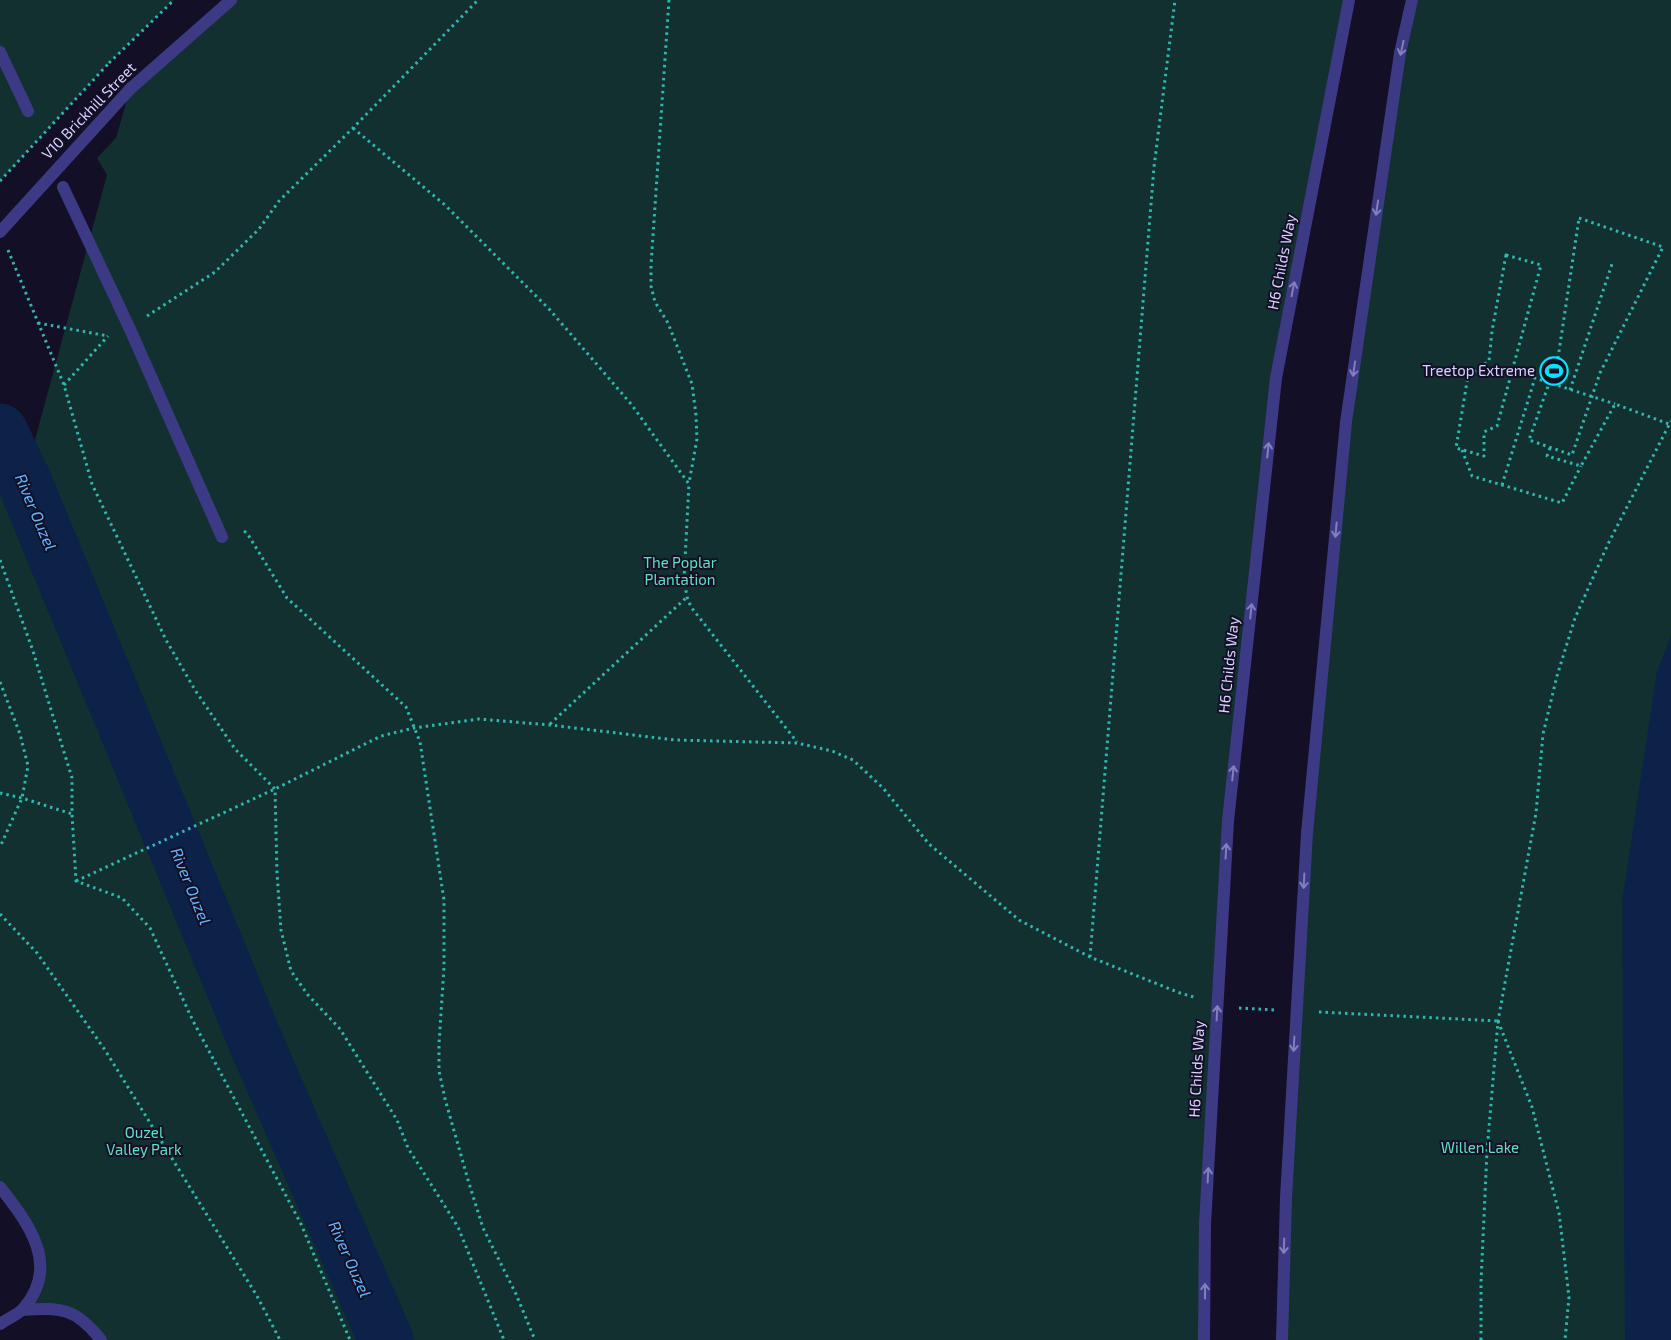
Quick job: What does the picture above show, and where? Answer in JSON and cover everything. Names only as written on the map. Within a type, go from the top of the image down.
[{"type":"street","name":"V10 Brickhill Street","points":[[0,232],[130,89],[231,0]]},
{"type":"street","name":"H6 Childs Way","points":[[1204,1340],[1205,1224],[1228,821],[1276,378],[1349,0]]},
{"type":"street","points":[[1282,1340],[1286,1198],[1307,833],[1346,422],[1400,54],[1412,0]]},
{"type":"street","points":[[0,52],[28,111]]},
{"type":"street","points":[[63,187],[129,327],[220,535]]},
{"type":"street","points":[[0,1187],[33,1232],[41,1260],[38,1285],[22,1310],[0,1324]]},
{"type":"street","points":[[22,1310],[47,1308],[67,1310],[82,1320],[101,1340]]},
{"type":"path","points":[[0,181],[109,63],[174,0]]},
{"type":"path","points":[[64,385],[108,336],[129,327],[215,272],[259,229],[279,201],[478,0]]},
{"type":"path","points":[[669,0],[650,265],[651,286],[655,302],[668,323],[692,384],[696,415],[697,439],[688,484],[684,579],[687,597],[691,607],[797,743]]},
{"type":"path","points":[[1090,957],[1154,167],[1175,0]]},
{"type":"path","points":[[353,128],[445,205],[550,310],[631,404],[688,484]]},
{"type":"path","points":[[1579,218],[1663,247],[1600,373],[1592,397],[1572,455],[1529,440],[1558,358],[1579,218]]},
{"type":"path","points":[[7,248],[64,385],[92,484],[166,640],[194,690],[235,749],[275,789],[277,873],[281,930],[291,971],[308,996],[340,1029],[398,1120],[408,1148],[458,1227],[504,1340]]},
{"type":"path","points":[[1506,255],[1541,265],[1497,426],[1484,432],[1484,456],[1462,450],[1456,448],[1468,376],[1489,361],[1492,331],[1506,255]]},
{"type":"path","points":[[1570,390],[1613,261]]},
{"type":"path","points":[[38,323],[108,336]]},
{"type":"path","points":[[1481,1340],[1481,1282],[1487,1151],[1498,1021],[1536,813],[1543,734],[1557,676],[1575,618],[1608,544],[1670,422],[1535,378],[1502,484]]},
{"type":"path","points":[[1462,450],[1472,476],[1562,503],[1615,404]]},
{"type":"path","points":[[1550,448],[1547,456],[1581,466]]},
{"type":"path","points":[[220,535],[233,526],[247,533],[287,598],[406,707],[420,742],[444,900],[444,967],[439,1044],[444,1099],[483,1228],[516,1294],[535,1340]]},
{"type":"path","points":[[0,560],[32,648],[72,778],[76,881]]},
{"type":"path","points":[[550,725],[687,597]]},
{"type":"path","points":[[0,682],[20,734],[28,766],[22,798],[0,847]]},
{"type":"path","points":[[76,881],[275,789],[381,736],[414,728],[479,719],[550,725],[675,740],[797,743],[832,752],[852,760],[883,788],[929,844],[1018,920],[1090,957],[1180,993],[1199,998]]},
{"type":"path","points":[[0,793],[72,814]]},
{"type":"path","points":[[76,881],[122,898],[150,928],[193,1021],[301,1224],[350,1340]]},
{"type":"path","points":[[0,914],[37,953],[105,1050],[257,1296],[280,1340]]},
{"type":"path","points":[[1235,1008],[1284,1010]]},
{"type":"path","points":[[1314,1012],[1498,1021]]},
{"type":"path","points":[[1498,1021],[1532,1107],[1559,1213],[1570,1296],[1565,1340]]},
{"type":"green space","points":[[0,0],[174,0],[109,63],[0,181]]},
{"type":"green space","name":"The Poplar Plantation","points":[[231,0],[1349,0],[1276,378],[1228,821],[1204,1340],[101,1340],[82,1320],[22,1310],[41,1259],[0,1187],[0,459],[24,480],[107,175],[97,158],[116,138],[130,89]]},
{"type":"green space","name":"Willen Lake","points":[[1412,0],[1671,0],[1671,1340],[1282,1340],[1307,833],[1346,422]]},
{"type":"water","points":[[1671,636],[1671,1340],[1625,1340],[1622,902],[1657,671]]},
{"type":"waterway","name":"River Ouzel","points":[[0,431],[24,481],[260,1052],[386,1340]]},
{"type":"place","name":"Treetop Extreme","points":[[1554,371]]},
{"type":"park label","name":"Ouzel Valley Park","points":[[144,1142]]}]
